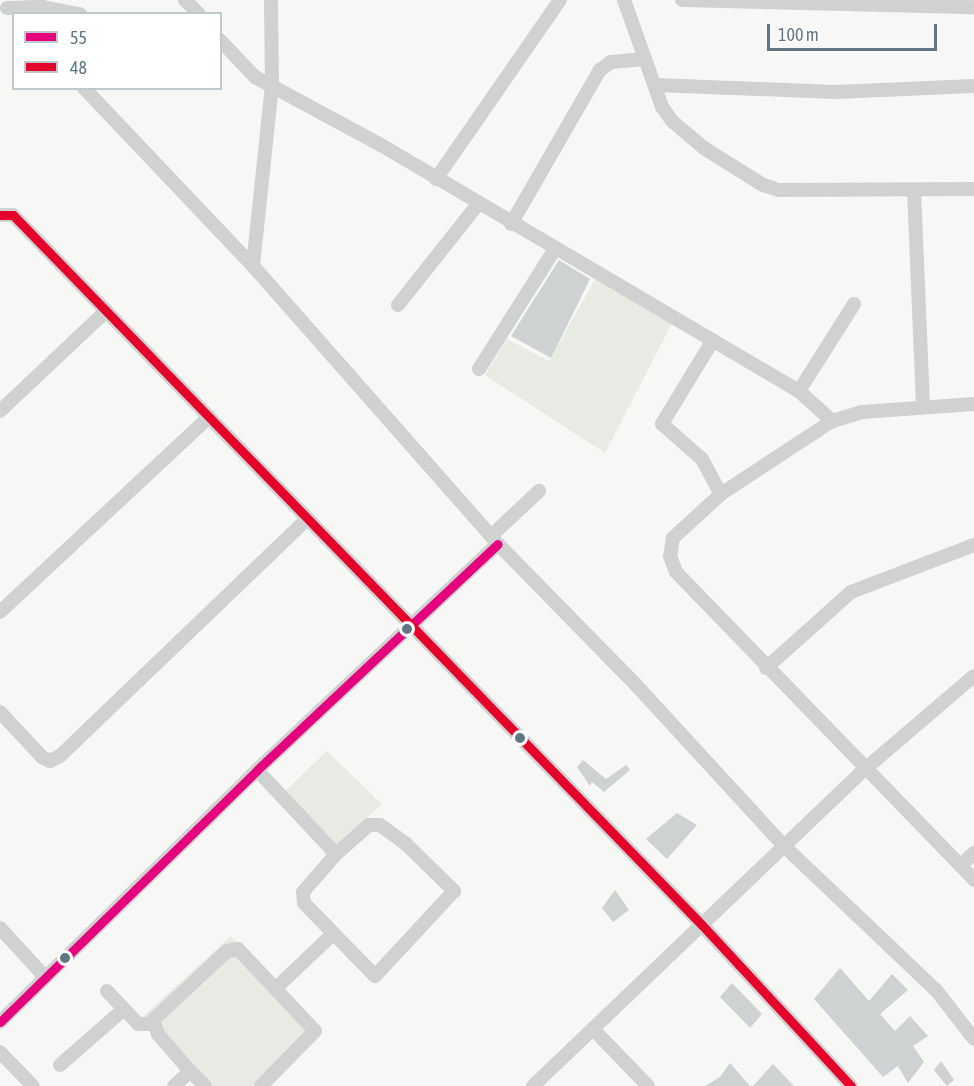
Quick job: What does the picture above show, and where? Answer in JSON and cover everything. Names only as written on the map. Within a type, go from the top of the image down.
[{"type":"street","points":[[185,0],[197,12]]},
{"type":"street","points":[[253,266],[272,86],[271,0]]},
{"type":"street","points":[[436,179],[560,0]]},
{"type":"street","points":[[624,0],[655,86],[672,121],[704,148],[763,185],[778,190],[974,189]]},
{"type":"street","points":[[682,0],[974,7]]},
{"type":"street","points":[[7,9],[43,7],[69,12]]},
{"type":"street","points":[[222,42],[255,77],[436,179],[799,391],[832,421]]},
{"type":"street","points":[[511,224],[600,70],[611,62],[645,59]]},
{"type":"street","points":[[655,86],[835,92],[974,86]]},
{"type":"street","points":[[86,90],[253,266],[494,540],[636,685],[784,846],[912,965],[974,1040]]},
{"type":"street","points":[[914,190],[923,407]]},
{"type":"street","points":[[398,305],[478,204]]},
{"type":"street","points":[[0,215],[13,215],[702,925],[851,1086]]},
{"type":"street","points":[[479,369],[555,249]]},
{"type":"street","points":[[799,391],[854,304]]},
{"type":"street","points":[[0,411],[106,311]]},
{"type":"street","points":[[713,340],[662,424],[702,459],[721,494]]},
{"type":"street","points":[[974,404],[862,412],[832,421],[721,494],[674,538],[670,556],[676,573],[974,880]]},
{"type":"street","points":[[0,612],[209,417]]},
{"type":"street","points":[[0,1022],[257,770],[410,625],[539,491]]},
{"type":"street","points":[[0,712],[42,757],[50,760],[60,756],[307,519]]},
{"type":"street","points":[[766,668],[851,592],[974,545]]},
{"type":"street","points":[[533,1086],[865,769],[974,676]]},
{"type":"street","points":[[257,770],[336,854]]},
{"type":"street","points":[[369,825],[380,825],[405,843],[454,891],[376,976],[333,934],[304,903],[303,892],[336,854],[369,825]]},
{"type":"street","points":[[961,865],[974,853]]},
{"type":"street","points":[[0,928],[45,977]]},
{"type":"street","points":[[276,988],[333,934]]},
{"type":"street","points":[[107,991],[140,1026],[152,1024],[227,951],[234,949],[276,988],[315,1031],[261,1086]]},
{"type":"street","points":[[60,1065],[124,1009]]},
{"type":"street","points":[[152,1024],[205,1086]]},
{"type":"street","points":[[593,1029],[648,1086]]},
{"type":"street","points":[[0,1052],[33,1086]]},
{"type":"street","points":[[174,1086],[190,1071]]},
{"type":"shaded area","points":[[596,278],[673,321],[605,453],[485,375],[507,339],[549,361]]},
{"type":"shaded area","points":[[327,751],[382,804],[335,848],[281,795]]},
{"type":"shaded area","points":[[231,936],[315,1026],[252,1086],[202,1086],[140,1019]]},
{"type":"building","points":[[559,260],[590,279],[551,358],[511,336]]},
{"type":"building","points":[[583,760],[606,779],[626,765],[630,770],[604,792],[592,782],[590,786],[577,767]]},
{"type":"building","points":[[677,813],[697,825],[667,859],[646,839]]},
{"type":"building","points":[[615,890],[629,910],[613,922],[602,908]]},
{"type":"building","points":[[840,968],[869,1001],[892,974],[908,990],[880,1014],[895,1031],[910,1016],[928,1036],[913,1046],[924,1062],[908,1083],[898,1066],[883,1077],[814,999]]},
{"type":"building","points":[[732,983],[762,1014],[750,1028],[720,997]]},
{"type":"building","points":[[941,1061],[954,1080],[947,1086],[934,1070]]},
{"type":"building","points":[[730,1063],[750,1086],[705,1086],[720,1077]]},
{"type":"building","points":[[773,1064],[794,1086],[753,1086]]},
{"type":"transit line","name":"48","points":[[0,215],[13,215],[702,925],[851,1086]]},
{"type":"transit line","name":"55","points":[[0,1022],[257,770],[498,544]]}]
